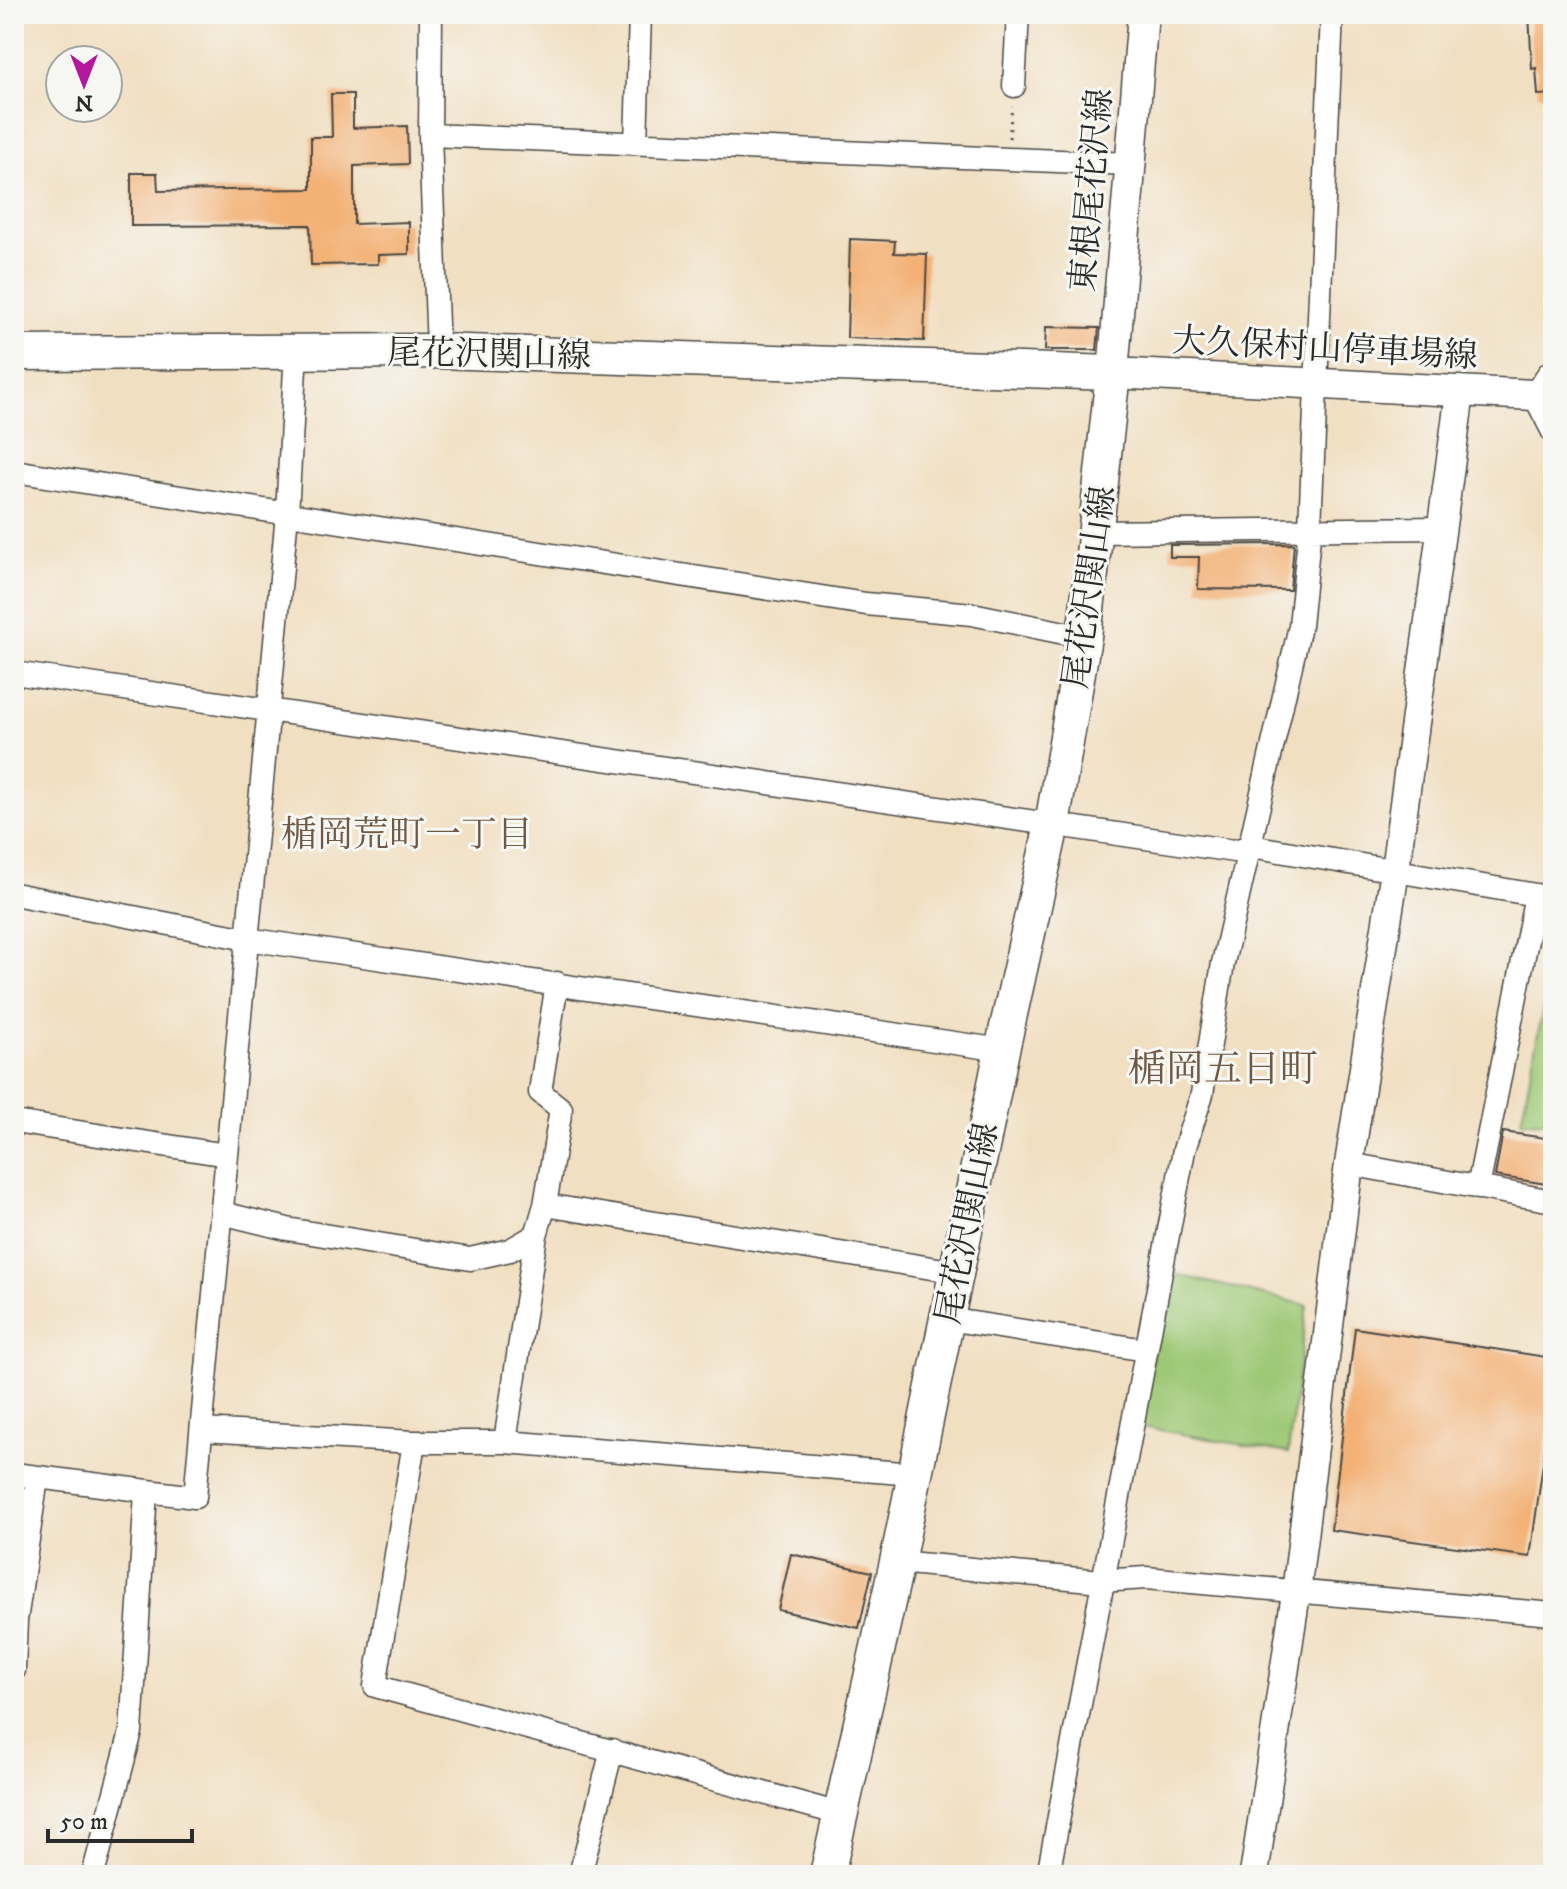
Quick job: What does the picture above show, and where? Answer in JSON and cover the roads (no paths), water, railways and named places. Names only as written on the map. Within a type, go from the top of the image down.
[{"type":"main road","name":"東根尾花沢線","points":[[1113,373],[1143,14]]},
{"type":"main road","name":"尾花沢関山線","points":[[14,353],[438,351],[1113,373],[1084,637],[1052,825],[1002,1050],[897,1562],[827,1875]]},
{"type":"main road","name":"大久保村山停車場線","points":[[1113,373],[1460,393],[1543,384]]},
{"type":"street","points":[[431,14],[430,135],[438,351]]},
{"type":"street","points":[[636,143],[640,14]]},
{"type":"street","points":[[1014,86],[1018,14]]},
{"type":"street","points":[[1048,1875],[1184,1150],[1202,1094],[1223,963],[1300,626],[1310,527],[1332,14]]},
{"type":"street","points":[[430,135],[1131,164]]},
{"type":"street","points":[[14,1474],[195,1497],[287,514],[296,350]]},
{"type":"street","points":[[1543,384],[1553,432]]},
{"type":"street","points":[[1254,1875],[1296,1593],[1349,1164],[1395,870],[1460,393]]},
{"type":"street","points":[[14,471],[866,604],[972,614],[1084,637]]},
{"type":"street","points":[[1097,532],[1310,527],[1442,528]]},
{"type":"street","points":[[14,673],[1234,851],[1251,846],[1544,896],[1478,1188]]},
{"type":"street","points":[[14,894],[247,939],[1002,1050]]},
{"type":"street","points":[[505,1442],[536,1235],[545,1205],[561,1109],[540,1092],[557,983]]},
{"type":"street","points":[[14,1122],[227,1155]]},
{"type":"street","points":[[1349,1164],[1553,1201]]},
{"type":"street","points":[[545,1205],[956,1272]]},
{"type":"street","points":[[222,1213],[287,1229],[470,1259],[510,1250],[536,1235]]},
{"type":"street","points":[[947,1319],[1146,1350]]},
{"type":"street","points":[[202,1430],[414,1442],[505,1442],[915,1474]]},
{"type":"street","points":[[414,1442],[375,1686],[840,1814]]},
{"type":"street","points":[[14,1670],[16,1621],[37,1478]]},
{"type":"street","points":[[93,1875],[131,1732],[146,1492]]},
{"type":"street","points":[[897,1562],[1101,1581],[1146,1578],[1553,1614]]},
{"type":"street","points":[[580,1875],[598,1817],[612,1750]]},
{"type":"district","name":"楯岡荒町一丁目","points":[[407,833]]},
{"type":"district","name":"楯岡五日町","points":[[1223,1068]]}]
